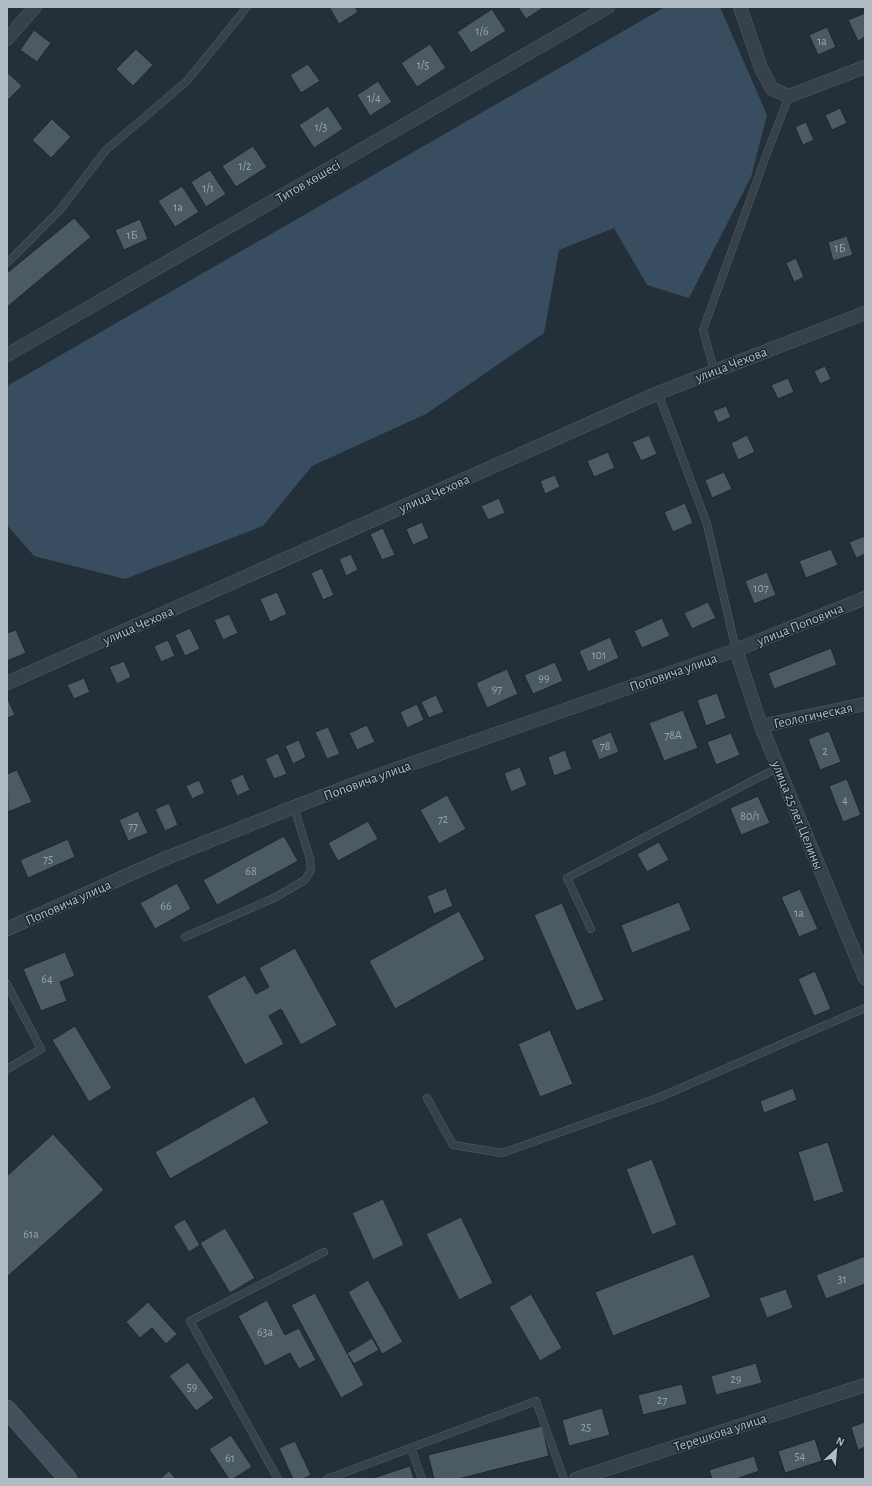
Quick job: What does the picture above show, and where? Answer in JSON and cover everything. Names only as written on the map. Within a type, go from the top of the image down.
[{"type":"street","points":[[7,39],[34,7]]},
{"type":"street","name":"Титов көшесі","points":[[7,355],[608,7]]},
{"type":"street","points":[[740,7],[761,68],[772,89],[789,96],[865,67]]},
{"type":"street","name":"улица Чехова","points":[[7,683],[658,393],[714,370],[865,313]]},
{"type":"street","name":"улица Поповича","points":[[736,650],[865,598]]},
{"type":"street","name":"улица 25 лет Целины","points":[[736,650],[761,726],[865,978]]},
{"type":"street","name":"Поповича улица","points":[[7,929],[164,859],[364,780],[736,650]]},
{"type":"street","name":"Геологическая","points":[[761,726],[865,704]]},
{"type":"street","name":"Терешкова улица","points":[[576,1479],[865,1385]]},
{"type":"street","points":[[7,1409],[68,1479]]},
{"type":"lane","points":[[7,263],[60,210],[106,150],[187,81],[247,7]]},
{"type":"lane","points":[[714,370],[703,330],[767,152],[789,96]]},
{"type":"lane","points":[[658,393],[707,524],[736,650]]},
{"type":"lane","points":[[590,929],[567,878],[779,767]]},
{"type":"lane","points":[[185,937],[276,897],[305,880],[311,870],[310,859],[294,807]]},
{"type":"lane","points":[[7,984],[41,1050],[7,1070]]},
{"type":"lane","points":[[427,1098],[453,1145],[502,1153],[660,1097],[865,1008]]},
{"type":"lane","points":[[278,1479],[190,1321],[324,1252]]},
{"type":"lane","points":[[328,1479],[536,1401],[564,1479]]},
{"type":"lane","points":[[411,1448],[422,1479]]},
{"type":"water","points":[[665,7],[720,7],[767,115],[751,177],[689,298],[647,285],[614,228],[559,250],[544,333],[426,414],[312,466],[263,526],[125,579],[34,556],[7,525],[7,386]]},
{"type":"building","points":[[329,7],[355,7],[358,12],[339,24]]},
{"type":"building","points":[[518,7],[544,7],[526,19]]},
{"type":"building","points":[[492,9],[506,31],[471,53],[457,32]]},
{"type":"building","points":[[865,13],[865,37],[858,41],[848,20]]},
{"type":"building","points":[[827,27],[836,47],[818,55],[809,35]]},
{"type":"building","points":[[34,30],[51,43],[37,62],[20,50]]},
{"type":"building","points":[[430,44],[446,68],[417,87],[401,63]]},
{"type":"building","points":[[136,49],[153,65],[133,86],[116,69]]},
{"type":"building","points":[[308,64],[320,81],[301,93],[290,75]]},
{"type":"building","points":[[7,72],[22,86],[7,101]]},
{"type":"building","points":[[378,81],[392,102],[370,116],[357,95]]},
{"type":"building","points":[[328,106],[343,129],[314,148],[299,125]]},
{"type":"building","points":[[840,108],[847,123],[832,130],[825,115]]},
{"type":"building","points":[[52,119],[71,137],[51,158],[32,140]]},
{"type":"building","points":[[806,122],[814,140],[803,145],[795,127]]},
{"type":"building","points":[[253,146],[267,167],[236,187],[222,166]]},
{"type":"building","points":[[210,170],[226,194],[206,207],[191,182]]},
{"type":"building","points":[[182,186],[199,212],[175,227],[158,201]]},
{"type":"building","points":[[74,218],[91,237],[7,307],[7,273]]},
{"type":"building","points":[[140,219],[148,239],[124,250],[115,230]]},
{"type":"building","points":[[847,236],[853,255],[833,261],[828,242]]},
{"type":"building","points":[[796,258],[804,277],[794,282],[786,263]]},
{"type":"building","points":[[825,366],[831,379],[820,384],[814,371]]},
{"type":"building","points":[[788,378],[794,392],[778,399],[771,385]]},
{"type":"building","points":[[726,406],[731,417],[718,423],[713,411]]},
{"type":"building","points":[[649,435],[657,454],[641,461],[632,442]]},
{"type":"building","points":[[747,435],[755,452],[738,460],[731,443]]},
{"type":"building","points":[[608,452],[615,468],[594,477],[587,461]]},
{"type":"building","points":[[724,472],[732,489],[712,498],[705,480]]},
{"type":"building","points":[[555,475],[560,487],[545,494],[540,481]]},
{"type":"building","points":[[499,498],[505,513],[488,520],[481,506]]},
{"type":"building","points":[[685,503],[693,523],[673,532],[664,512]]},
{"type":"building","points":[[422,522],[429,538],[413,545],[406,529]]},
{"type":"building","points":[[383,528],[395,555],[382,560],[370,534]]},
{"type":"building","points":[[865,536],[865,554],[856,558],[849,542]]},
{"type":"building","points":[[831,549],[838,565],[806,578],[799,561]]},
{"type":"building","points":[[351,554],[358,570],[346,576],[339,559]]},
{"type":"building","points":[[322,568],[334,595],[323,600],[311,573]]},
{"type":"building","points":[[767,572],[776,595],[754,604],[745,581]]},
{"type":"building","points":[[277,592],[287,614],[270,622],[260,599]]},
{"type":"building","points":[[708,602],[716,618],[692,629],[684,613]]},
{"type":"building","points":[[229,614],[238,633],[223,640],[214,620]]},
{"type":"building","points":[[662,618],[670,636],[642,648],[634,631]]},
{"type":"building","points":[[190,628],[200,649],[185,656],[175,635]]},
{"type":"building","points":[[16,630],[26,653],[7,661],[7,633]]},
{"type":"building","points":[[610,637],[619,658],[588,672],[579,651]]},
{"type":"building","points":[[168,640],[175,656],[161,662],[154,646]]},
{"type":"building","points":[[831,648],[837,665],[774,689],[768,673]]},
{"type":"building","points":[[124,661],[131,677],[117,684],[109,667]]},
{"type":"building","points":[[555,662],[563,681],[533,694],[524,675]]},
{"type":"building","points":[[507,669],[518,694],[487,708],[476,683]]},
{"type":"building","points":[[84,678],[90,692],[74,699],[67,685]]},
{"type":"building","points":[[717,693],[726,718],[706,726],[697,700]]},
{"type":"building","points":[[436,695],[444,712],[429,718],[421,702]]},
{"type":"building","points":[[7,697],[15,715],[7,718]]},
{"type":"building","points":[[417,704],[424,720],[407,728],[400,712]]},
{"type":"building","points":[[683,710],[698,748],[664,761],[649,723]]},
{"type":"building","points":[[367,725],[375,742],[357,750],[349,733]]},
{"type":"building","points":[[328,727],[340,754],[327,759],[315,732]]},
{"type":"building","points":[[829,731],[841,762],[820,770],[808,739]]},
{"type":"building","points":[[611,732],[619,752],[599,760],[591,740]]},
{"type":"building","points":[[731,733],[740,755],[716,765],[707,742]]},
{"type":"building","points":[[299,740],[306,757],[293,764],[285,746]]},
{"type":"building","points":[[565,750],[572,769],[554,776],[548,757]]},
{"type":"building","points":[[278,753],[287,774],[274,779],[265,759]]},
{"type":"building","points":[[520,767],[527,785],[511,792],[504,773]]},
{"type":"building","points":[[17,770],[32,802],[8,812],[7,774]]},
{"type":"building","points":[[243,774],[250,790],[237,796],[230,780]]},
{"type":"building","points":[[847,779],[861,815],[843,822],[829,786]]},
{"type":"building","points":[[199,780],[205,793],[192,799],[186,786]]},
{"type":"building","points":[[447,795],[466,829],[439,844],[420,810]]},
{"type":"building","points":[[758,796],[770,823],[741,835],[730,808]]},
{"type":"building","points":[[169,803],[178,825],[165,831],[155,809]]},
{"type":"building","points":[[138,811],[148,833],[128,841],[119,820]]},
{"type":"building","points":[[368,821],[378,839],[338,861],[328,843]]},
{"type":"building","points":[[284,836],[298,861],[217,905],[203,880]]},
{"type":"building","points":[[68,839],[75,857],[28,878],[20,860]]},
{"type":"building","points":[[659,842],[669,860],[647,872],[637,854]]},
{"type":"building","points":[[177,883],[191,909],[155,929],[140,903]]},
{"type":"building","points":[[446,888],[453,906],[434,914],[427,896]]},
{"type":"building","points":[[800,889],[818,929],[799,937],[781,897]]},
{"type":"building","points":[[679,902],[691,930],[632,953],[621,925]]},
{"type":"building","points":[[562,903],[604,1000],[576,1011],[534,915]]},
{"type":"building","points":[[459,911],[485,959],[395,1009],[369,961]]},
{"type":"building","points":[[295,948],[337,1025],[301,1045],[281,1009],[269,1016],[284,1044],[245,1065],[207,996],[245,975],[256,994],[269,987],[259,968]]},
{"type":"building","points":[[65,952],[75,976],[60,982],[67,1001],[41,1011],[23,969]]},
{"type":"building","points":[[815,971],[831,1009],[814,1016],[798,979]]},
{"type":"building","points":[[75,1026],[112,1088],[89,1102],[52,1040]]},
{"type":"building","points":[[550,1030],[573,1084],[540,1097],[518,1044]]},
{"type":"building","points":[[793,1088],[797,1100],[764,1113],[760,1101]]},
{"type":"building","points":[[254,1096],[269,1123],[170,1179],[155,1152]]},
{"type":"building","points":[[53,1134],[104,1190],[7,1277],[7,1176]]},
{"type":"building","points":[[828,1142],[844,1192],[814,1202],[798,1152]]},
{"type":"building","points":[[652,1159],[677,1225],[652,1235],[626,1169]]},
{"type":"building","points":[[383,1199],[404,1245],[373,1260],[352,1213]]},
{"type":"building","points":[[461,1217],[493,1283],[459,1300],[426,1234]]},
{"type":"building","points":[[185,1219],[200,1245],[189,1252],[173,1226]]},
{"type":"building","points":[[225,1228],[255,1278],[230,1293],[200,1243]]},
{"type":"building","points":[[693,1254],[711,1297],[613,1336],[595,1292]]},
{"type":"building","points":[[865,1256],[865,1284],[826,1299],[816,1275]]},
{"type":"building","points":[[368,1280],[403,1342],[382,1354],[348,1292]]},
{"type":"building","points":[[786,1289],[793,1308],[767,1318],[759,1298]]},
{"type":"building","points":[[315,1293],[364,1385],[341,1398],[291,1305]]},
{"type":"building","points":[[531,1294],[562,1348],[540,1361],[509,1307]]},
{"type":"building","points":[[267,1300],[285,1335],[299,1328],[316,1360],[299,1369],[290,1353],[265,1366],[238,1316]]},
{"type":"building","points":[[148,1302],[177,1334],[166,1344],[152,1328],[140,1338],[126,1322]]},
{"type":"building","points":[[372,1338],[379,1350],[354,1364],[347,1353]]},
{"type":"building","points":[[188,1362],[214,1398],[196,1411],[169,1376]]},
{"type":"building","points":[[756,1363],[762,1383],[716,1395],[711,1376]]},
{"type":"building","points":[[682,1384],[687,1404],[643,1415],[638,1395]]},
{"type":"building","points":[[602,1408],[610,1435],[569,1446],[562,1420]]},
{"type":"building","points":[[865,1422],[865,1447],[858,1450],[851,1427]]},
{"type":"building","points":[[542,1426],[549,1456],[458,1479],[434,1479],[428,1455]]},
{"type":"building","points":[[231,1435],[252,1467],[233,1479],[229,1479],[209,1449]]},
{"type":"building","points":[[815,1439],[822,1461],[785,1473],[778,1451]]},
{"type":"building","points":[[295,1441],[311,1475],[303,1479],[293,1479],[279,1448]]},
{"type":"building","points":[[754,1456],[759,1471],[736,1479],[712,1479],[709,1470]]},
{"type":"building","points":[[410,1466],[414,1479],[370,1479]]},
{"type":"building","points":[[169,1471],[176,1479],[160,1479]]}]
